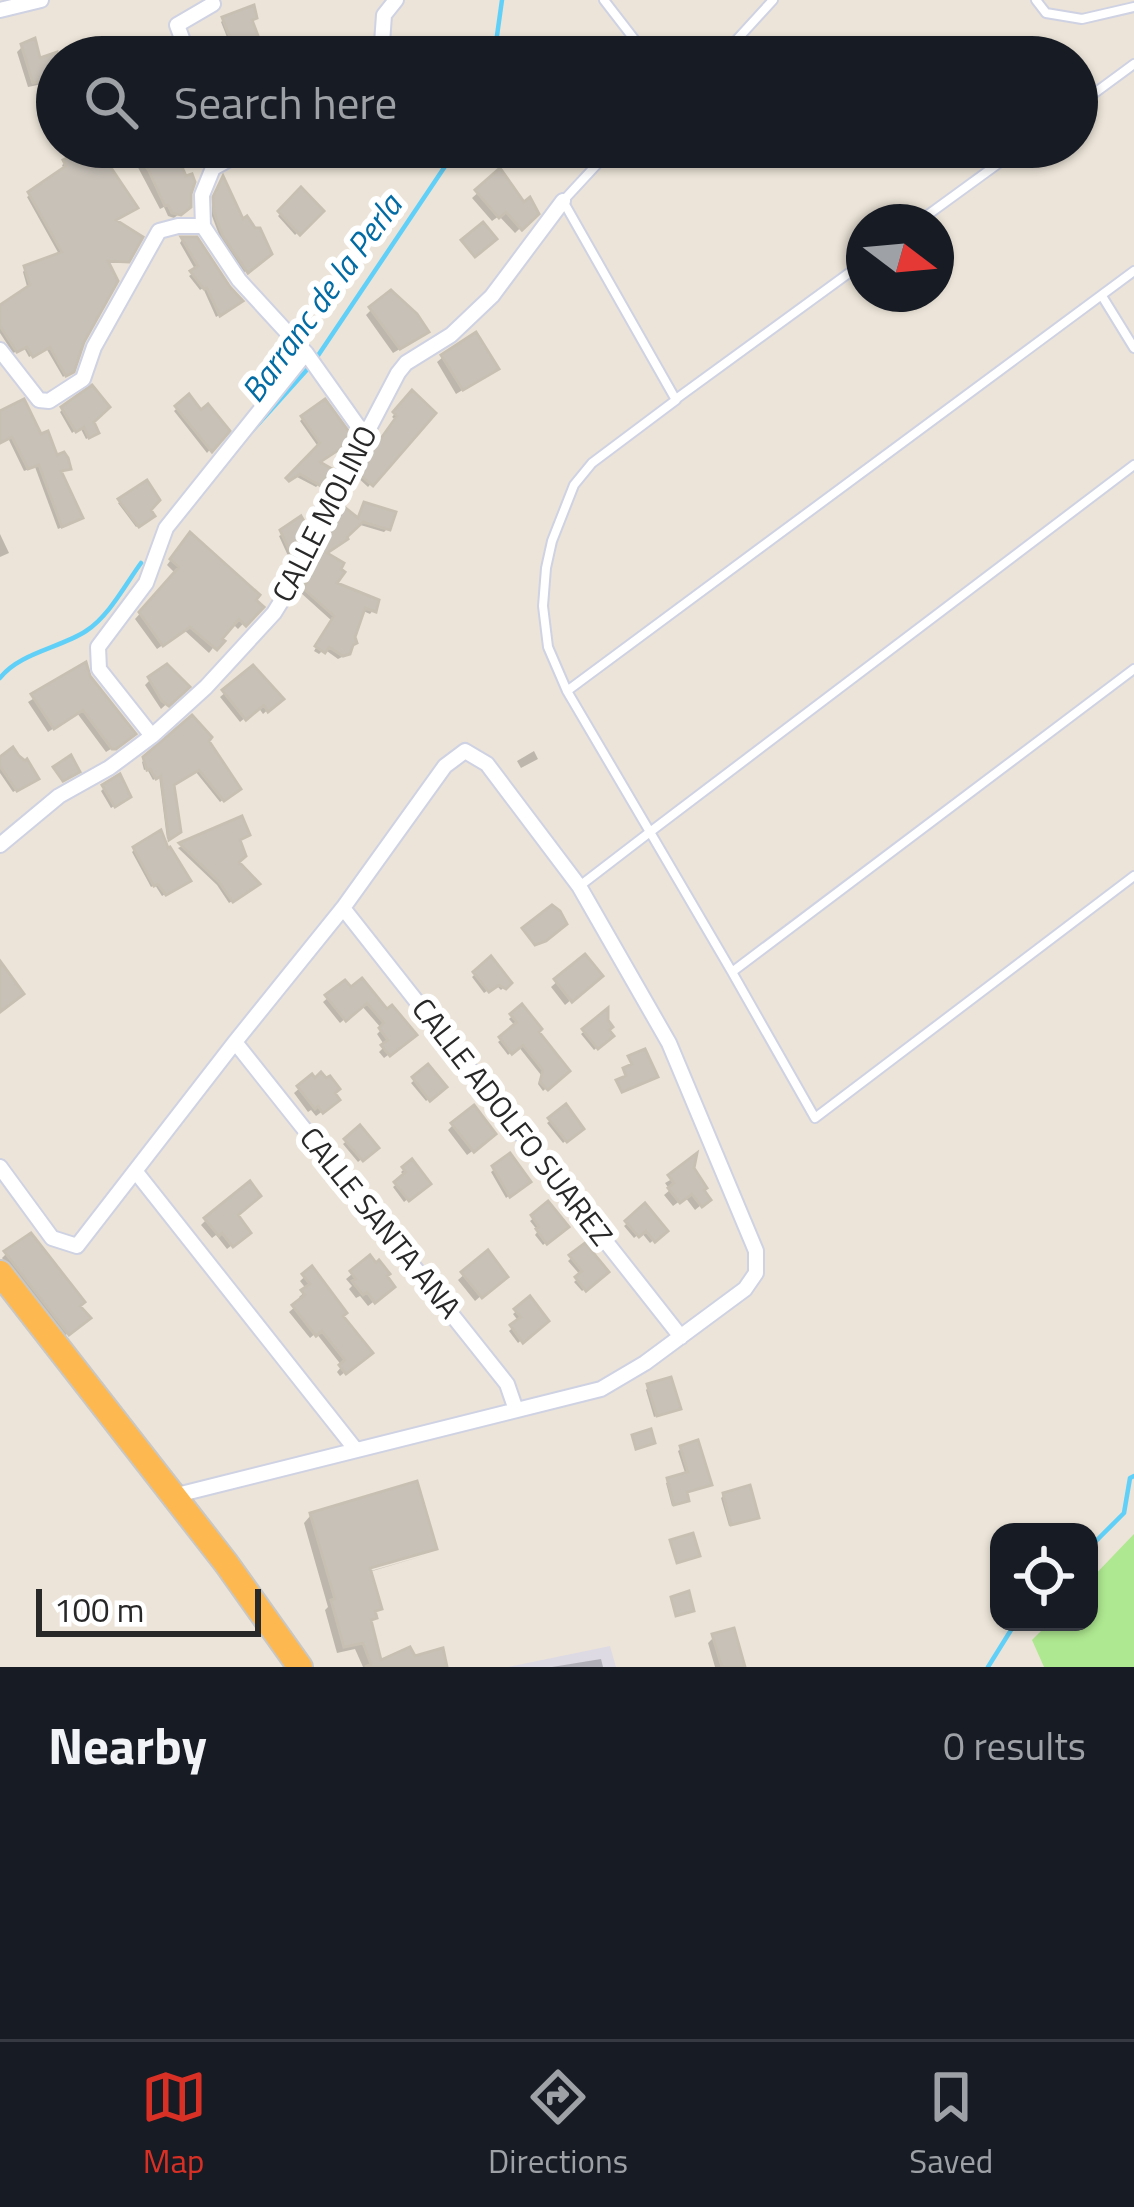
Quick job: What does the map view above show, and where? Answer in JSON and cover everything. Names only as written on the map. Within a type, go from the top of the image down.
[{"type":"highway","points":[[0,1273],[300,1667]]},
{"type":"street","points":[[0,10],[41,0]]},
{"type":"street","points":[[382,36],[384,15],[396,0]]},
{"type":"street","points":[[181,36],[177,25],[213,4]]},
{"type":"street","points":[[213,168],[202,195],[203,226],[238,280],[306,353],[365,436]]},
{"type":"street","name":"CALLE MOLINO","points":[[0,845],[59,796],[152,736],[206,687],[274,613],[300,571],[326,500],[406,362],[452,335],[492,296],[563,201]]},
{"type":"street","points":[[0,350],[40,400],[66,391],[83,379],[94,347],[159,231],[203,226]]},
{"type":"street","points":[[152,736],[99,670],[98,646],[146,583],[166,528],[306,353]]},
{"type":"street","points":[[0,1167],[52,1238],[77,1246],[343,908],[445,766],[465,751],[487,764],[579,886],[669,1043],[756,1251],[756,1273],[745,1289],[645,1364],[602,1389],[173,1496]]},
{"type":"street","name":"CALLE ADOLFO SUAREZ","points":[[343,908],[681,1336]]},
{"type":"street","name":"CALLE SANTA ANA","points":[[235,1042],[507,1384],[516,1410]]},
{"type":"street","points":[[136,1172],[356,1450]]},
{"type":"lane","points":[[604,0],[632,36]]},
{"type":"lane","points":[[740,36],[773,0]]},
{"type":"lane","points":[[1036,0],[1046,13],[1082,19],[1134,7]]},
{"type":"lane","points":[[1098,91],[1134,64]]},
{"type":"lane","points":[[594,168],[563,201],[676,400]]},
{"type":"lane","points":[[943,204],[992,168]]},
{"type":"lane","points":[[568,691],[1134,271]]},
{"type":"lane","points":[[846,275],[592,463],[574,484],[546,568],[542,605],[548,646],[568,691],[815,1118],[1134,876]]},
{"type":"lane","points":[[1102,296],[1134,348]]},
{"type":"lane","points":[[579,886],[1134,465]]},
{"type":"lane","points":[[732,972],[1134,669]]},
{"type":"shaded area","points":[[610,1646],[616,1667],[508,1667]]},
{"type":"green space","points":[[1134,1534],[1134,1667],[1044,1667],[1032,1640],[1041,1631],[1098,1631],[1098,1572]]},
{"type":"building","points":[[254,5],[257,18],[252,20],[258,36],[230,36],[222,17]]},
{"type":"building","points":[[35,38],[36,82],[33,83],[21,44]]},
{"type":"building","points":[[63,168],[111,168],[138,208],[116,220],[143,237],[129,262],[108,261],[118,281],[84,342],[74,372],[66,376],[50,347],[33,357],[27,347],[17,352],[0,326],[0,305],[30,285],[24,266],[62,252],[28,192]]},
{"type":"building","points":[[147,168],[182,168],[186,176],[192,174],[191,207],[181,215],[172,213]]},
{"type":"building","points":[[500,168],[524,202],[530,197],[539,214],[522,230],[506,212],[499,218],[475,190]]},
{"type":"building","points":[[223,176],[243,219],[247,216],[260,228],[272,254],[248,273],[223,236],[214,212],[213,197]]},
{"type":"building","points":[[301,187],[324,211],[300,235],[278,211]]},
{"type":"building","points":[[483,222],[497,239],[475,257],[461,240]]},
{"type":"building","points":[[181,237],[197,237],[243,301],[220,316],[207,288],[190,271],[198,266]]},
{"type":"building","points":[[391,290],[429,332],[400,349],[369,307]]},
{"type":"building","points":[[476,332],[499,369],[463,390],[441,355]]},
{"type":"building","points":[[92,385],[110,407],[94,422],[99,433],[89,438],[84,427],[76,432],[61,407]]},
{"type":"building","points":[[412,390],[436,413],[373,486],[357,472]]},
{"type":"building","points":[[189,394],[201,410],[208,404],[230,431],[212,452],[175,406]]},
{"type":"building","points":[[24,399],[41,434],[48,431],[57,455],[64,452],[68,458],[71,469],[61,471],[83,518],[62,527],[39,465],[28,469],[12,437],[0,443],[0,411]]},
{"type":"building","points":[[325,399],[352,436],[320,462],[332,469],[321,486],[300,474],[289,481],[286,478],[320,443],[301,416]]},
{"type":"building","points":[[147,480],[160,500],[151,510],[155,516],[139,527],[118,499]]},
{"type":"building","points":[[338,502],[358,518],[364,502],[396,512],[390,530],[363,522],[327,553],[344,563],[341,569],[345,572],[337,583],[379,600],[376,612],[365,608],[357,643],[343,656],[329,647],[325,653],[315,646],[334,616],[303,588]]},
{"type":"building","points":[[301,516],[305,523],[293,558],[280,530]]},
{"type":"building","points":[[190,532],[260,595],[256,600],[264,607],[246,626],[239,619],[217,650],[190,627],[163,646],[139,612],[179,567],[170,559]]},
{"type":"building","points":[[86,662],[90,676],[136,734],[116,749],[83,710],[54,729],[31,694]]},
{"type":"building","points":[[167,664],[190,687],[169,706],[148,677]]},
{"type":"building","points":[[253,665],[284,699],[268,712],[264,705],[246,720],[222,690]]},
{"type":"building","points":[[192,715],[212,737],[209,741],[241,789],[224,801],[199,770],[174,785],[181,832],[169,840],[161,776],[156,779],[147,770],[143,757]]},
{"type":"building","points":[[13,747],[39,779],[17,791],[0,766],[0,757]]},
{"type":"building","points":[[71,755],[80,772],[63,781],[53,767]]},
{"type":"building","points":[[120,774],[131,797],[115,807],[102,785]]},
{"type":"building","points":[[242,816],[250,835],[240,840],[246,856],[239,862],[260,884],[233,902],[179,843]]},
{"type":"building","points":[[161,830],[191,881],[166,895],[158,884],[154,886],[133,847]]},
{"type":"building","points":[[552,905],[567,924],[535,945],[522,928]]},
{"type":"building","points":[[585,954],[603,976],[572,1002],[554,979]]},
{"type":"building","points":[[491,956],[512,983],[506,989],[499,985],[489,992],[473,972]]},
{"type":"building","points":[[0,961],[24,994],[0,1012]]},
{"type":"building","points":[[362,978],[417,1035],[390,1056],[381,1045],[388,1040],[379,1028],[384,1023],[367,1003],[346,1021],[325,995],[345,980],[351,987]]},
{"type":"building","points":[[522,1004],[570,1071],[548,1090],[540,1082],[543,1070],[523,1045],[512,1054],[499,1037],[517,1022],[510,1014]]},
{"type":"building","points":[[608,1008],[613,1027],[609,1030],[614,1036],[598,1049],[582,1029]]},
{"type":"building","points":[[645,1049],[658,1077],[622,1092],[616,1080],[626,1076],[623,1068],[632,1064],[628,1056]]},
{"type":"building","points":[[428,1064],[447,1087],[430,1101],[412,1077]]},
{"type":"building","points":[[321,1072],[340,1089],[335,1093],[340,1100],[323,1113],[297,1086]]},
{"type":"building","points":[[566,1104],[584,1129],[567,1142],[548,1118]]},
{"type":"building","points":[[474,1105],[496,1134],[474,1152],[451,1123]]},
{"type":"building","points":[[360,1125],[379,1148],[363,1161],[344,1139]]},
{"type":"building","points":[[510,1153],[531,1182],[510,1197],[492,1166]]},
{"type":"building","points":[[697,1153],[694,1168],[711,1200],[702,1207],[692,1194],[680,1203],[668,1188],[674,1183],[668,1175]]},
{"type":"building","points":[[412,1159],[431,1184],[409,1201],[394,1182]]},
{"type":"building","points":[[250,1181],[261,1196],[238,1215],[251,1233],[233,1247],[204,1218]]},
{"type":"building","points":[[548,1201],[569,1227],[547,1244],[531,1215]]},
{"type":"building","points":[[645,1203],[668,1231],[655,1242],[646,1231],[639,1237],[625,1221]]},
{"type":"building","points":[[31,1233],[85,1302],[80,1306],[91,1318],[69,1335],[4,1251]]},
{"type":"building","points":[[585,1243],[609,1272],[586,1291],[575,1277],[582,1271],[569,1255]]},
{"type":"building","points":[[488,1250],[508,1277],[482,1298],[461,1272]]},
{"type":"building","points":[[370,1255],[390,1274],[395,1287],[375,1303],[352,1281],[356,1279],[350,1271]]},
{"type":"building","points":[[312,1266],[373,1353],[346,1374],[339,1365],[345,1360],[322,1331],[316,1336],[292,1305],[305,1295],[301,1290],[310,1284],[302,1274]]},
{"type":"building","points":[[530,1296],[549,1321],[523,1343],[510,1325],[521,1317],[514,1309]]},
{"type":"building","points":[[671,1377],[681,1409],[657,1416],[647,1384]]},
{"type":"building","points":[[651,1429],[655,1443],[636,1449],[632,1435]]},
{"type":"building","points":[[698,1440],[712,1485],[687,1492],[689,1501],[674,1505],[667,1478],[688,1472],[680,1446]]},
{"type":"building","points":[[417,1481],[437,1549],[370,1568],[382,1609],[371,1620],[381,1660],[410,1647],[415,1656],[443,1648],[447,1667],[365,1667],[371,1664],[363,1643],[344,1647],[310,1513]]},
{"type":"building","points":[[750,1485],[759,1518],[731,1525],[723,1493]]},
{"type":"building","points":[[693,1533],[700,1556],[677,1563],[670,1540]]},
{"type":"building","points":[[689,1591],[694,1611],[676,1616],[671,1597]]},
{"type":"building","points":[[734,1628],[745,1667],[722,1667],[712,1634]]},
{"type":"waterway","name":"Barranc de la Perla","points":[[497,36],[502,0]]},
{"type":"waterway","name":"Barranc de la Perla","points":[[250,433],[313,363],[444,168]]},
{"type":"waterway","name":"Barranc de la Perla","points":[[0,678],[18,662],[94,625],[141,563]]},
{"type":"waterway","points":[[1098,1539],[1124,1513],[1134,1476]]},
{"type":"waterway","points":[[988,1667],[1010,1631]]}]
